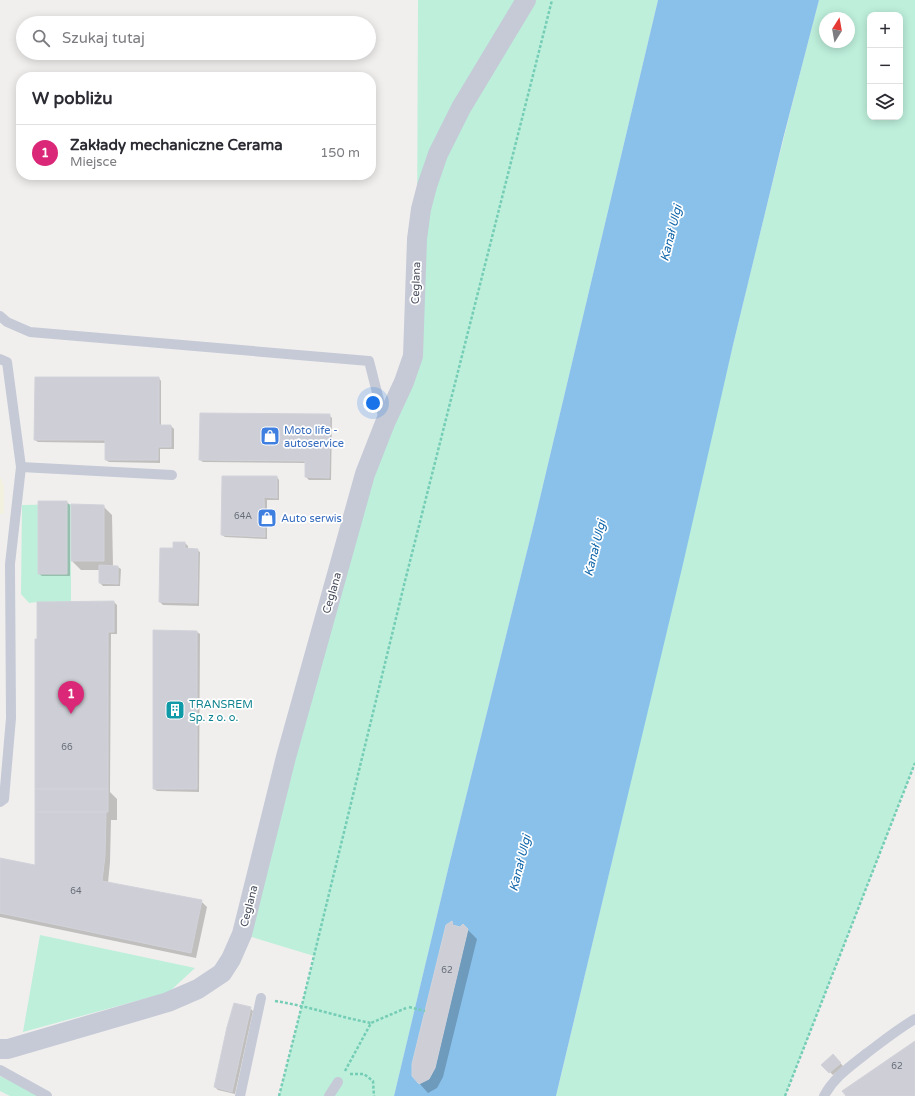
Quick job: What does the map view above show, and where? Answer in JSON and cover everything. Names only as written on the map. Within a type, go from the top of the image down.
[{"type":"street","name":"Ceglana","points":[[0,1049],[37,1040],[168,1002],[198,989],[222,973],[232,959],[242,934],[286,757],[363,481],[385,423],[404,382],[413,356],[417,239],[427,186],[438,154],[461,108],[526,0]]},
{"type":"lane","points":[[0,316],[7,322],[30,332],[369,361],[385,423]]},
{"type":"lane","points":[[0,359],[7,362],[21,467],[10,564],[11,718],[4,799],[0,802]]},
{"type":"lane","points":[[21,467],[172,475]]},
{"type":"lane","points":[[240,1096],[261,998]]},
{"type":"lane","points":[[824,1096],[828,1088],[842,1073],[896,1031],[915,1019]]},
{"type":"lane","points":[[0,1070],[47,1096]]},
{"type":"lane","points":[[329,1096],[338,1082]]},
{"type":"path","points":[[279,1096],[411,558],[552,0]]},
{"type":"path","points":[[785,1096],[915,763]]},
{"type":"path","points":[[261,998],[302,1005],[371,1024]]},
{"type":"path","points":[[338,1082],[371,1024],[407,1008],[425,1012]]},
{"type":"path","points":[[338,1082],[350,1074],[364,1074],[373,1081],[374,1096]]},
{"type":"green space","points":[[418,0],[658,0],[534,523],[449,865],[394,1096],[279,1096],[314,956],[242,934],[286,757],[404,382],[417,239]]},
{"type":"green space","points":[[819,0],[915,0],[915,763],[785,1096],[556,1096],[589,959],[750,273]]},
{"type":"green space","points":[[71,504],[71,602],[29,603],[21,594],[22,505]]},
{"type":"green space","points":[[40,935],[195,968],[169,992],[23,1032]]},
{"type":"green space","points":[[0,1076],[41,1096],[10,1096],[0,1091]]},
{"type":"sand","points":[[0,476],[4,486],[4,514],[0,514]]},
{"type":"water","name":"Kanał Ulgi","points":[[658,0],[819,0],[783,139],[733,345],[683,564],[556,1096],[394,1096],[449,865],[534,523]]},
{"type":"building","points":[[35,377],[159,377],[159,425],[171,425],[171,447],[158,447],[158,460],[105,460],[105,440],[34,440]]},
{"type":"building","points":[[200,413],[330,414],[329,478],[305,477],[305,461],[199,460]]},
{"type":"building","points":[[222,476],[277,476],[277,498],[264,497],[265,537],[221,535]]},
{"type":"building","points":[[38,501],[67,501],[67,574],[38,574]]},
{"type":"building","points":[[71,504],[104,505],[104,561],[71,561]]},
{"type":"building","points":[[173,542],[185,542],[185,548],[198,549],[197,603],[159,602],[160,548],[173,548]]},
{"type":"building","points":[[99,565],[118,566],[118,584],[99,583]]},
{"type":"building","points":[[114,601],[114,632],[108,632],[108,789],[35,789],[35,639],[37,639],[37,602]]},
{"type":"building","name":"TRANSREM Sp. z o. o.","points":[[153,630],[197,631],[197,789],[153,789]]},
{"type":"building","points":[[35,789],[108,789],[108,812],[35,812]]},
{"type":"building","points":[[35,812],[106,812],[105,856],[102,881],[202,900],[191,953],[0,913],[0,858],[35,865]]},
{"type":"building","points":[[452,921],[453,925],[460,927],[463,924],[468,929],[435,1068],[429,1079],[419,1084],[412,1076],[412,1064],[446,925]]},
{"type":"building","points":[[234,1003],[251,1007],[232,1092],[214,1087],[227,1027]]},
{"type":"building","points":[[915,1041],[915,1096],[846,1096],[842,1091]]},
{"type":"building","points":[[833,1054],[841,1063],[829,1073],[821,1065]]},
{"type":"place","name":"Moto life - autoservice","points":[[270,436]]},
{"type":"place","name":"Auto serwis","points":[[267,518]]},
{"type":"place","name":"TRANSREM Sp. z o. o.","points":[[175,710]]},
{"type":"place","name":"Zakłady mechaniczne Cerama","points":[[71,714]]}]
